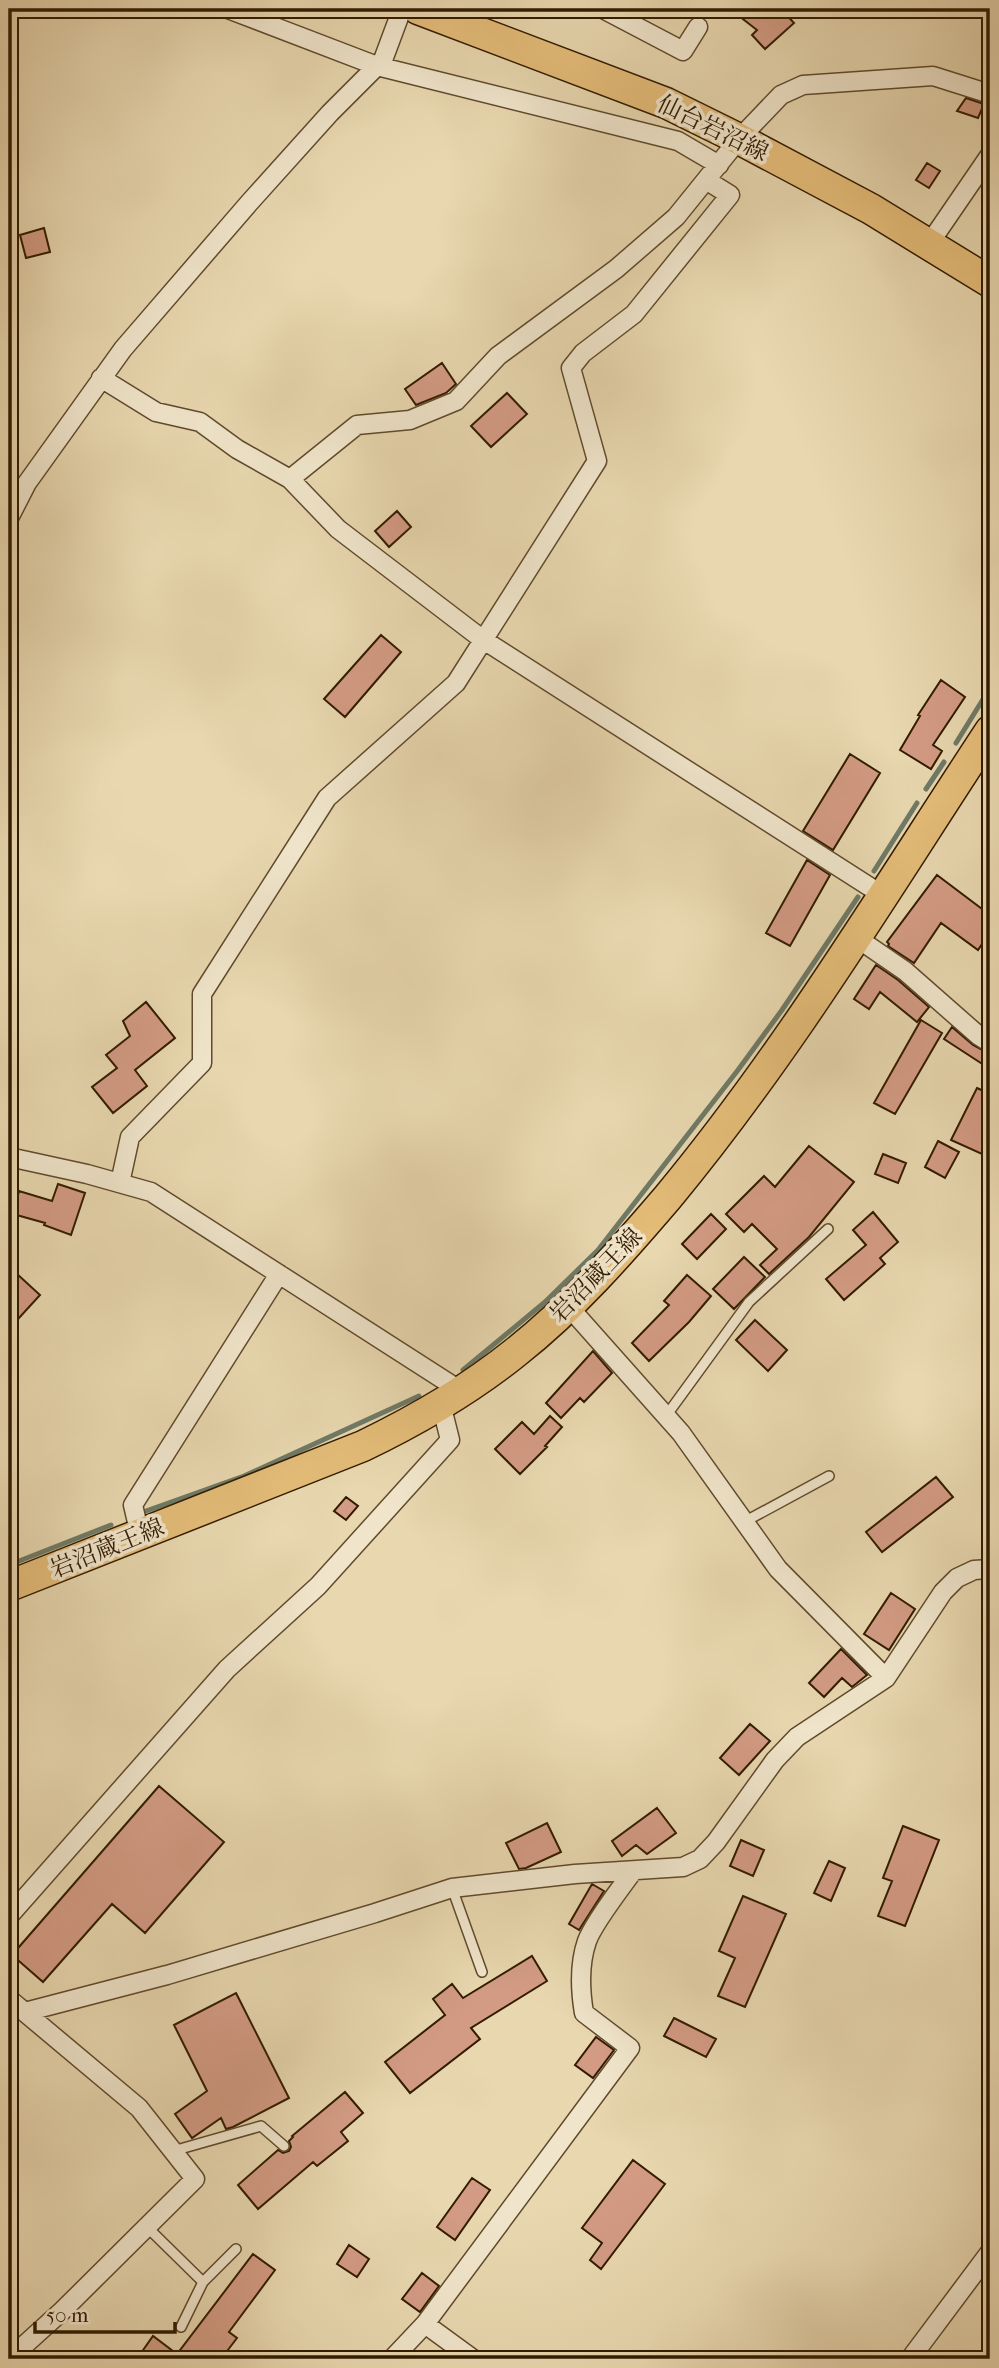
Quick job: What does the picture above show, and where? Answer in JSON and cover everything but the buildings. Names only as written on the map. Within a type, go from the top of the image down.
[{"type":"main road","name":"仙台岩沼線","points":[[418,9],[666,103],[871,209],[990,282]]},
{"type":"main road","name":"岩沼蔵王線","points":[[9,1587],[363,1446],[416,1420],[516,1353],[569,1307],[628,1244],[697,1161],[779,1053],[858,938],[990,731]]},
{"type":"street","points":[[228,9],[380,63],[678,141],[719,165]]},
{"type":"street","points":[[9,518],[27,483],[101,378],[249,202],[380,63],[402,9]]},
{"type":"street","points":[[603,9],[683,51],[698,27]]},
{"type":"street","points":[[290,479],[357,425],[410,420],[456,401],[498,356],[616,269],[677,217],[739,139],[781,95],[803,85],[933,76],[990,94]]},
{"type":"street","points":[[929,244],[990,155]]},
{"type":"street","points":[[120,1183],[130,1136],[202,1063],[202,994],[327,798],[456,683],[597,461],[571,368],[583,353],[634,314],[730,195],[706,180]]},
{"type":"street","points":[[101,378],[156,412],[200,422],[237,449],[290,479],[338,528],[482,639],[884,896]]},
{"type":"street","points":[[858,938],[905,971],[990,1043]]},
{"type":"street","points":[[9,1157],[151,1192],[279,1274],[451,1398],[450,1440],[318,1586],[227,1669],[9,1916]]},
{"type":"street","points":[[139,1535],[134,1505],[279,1274]]},
{"type":"street","points":[[569,1307],[681,1433],[778,1569],[886,1678]]},
{"type":"street","points":[[25,2012],[167,1975],[452,1888],[575,1874],[683,1867],[700,1859],[716,1842],[775,1760],[797,1737],[886,1678],[943,1592],[957,1578],[974,1570],[990,1569]]},
{"type":"street","points":[[392,2359],[425,2324],[631,2048],[584,2013],[580,1989],[587,1939],[633,1871]]},
{"type":"street","points":[[9,1999],[139,2108],[195,2179],[62,2311],[9,2359]]},
{"type":"street","points":[[910,2359],[990,2252]]},
{"type":"street","points":[[425,2324],[472,2359]]},
{"type":"lane","points":[[666,1416],[749,1302],[828,1229]]},
{"type":"lane","points":[[744,1522],[829,1476]]},
{"type":"lane","points":[[452,1888],[482,1972]]},
{"type":"lane","points":[[173,2151],[261,2126],[284,2146]]},
{"type":"lane","points":[[146,2226],[203,2282]]},
{"type":"lane","points":[[181,2327],[203,2282],[236,2249]]},
{"type":"waterway","points":[[956,743],[990,688]]},
{"type":"waterway","points":[[926,789],[944,762]]},
{"type":"waterway","points":[[874,871],[917,803]]},
{"type":"waterway","points":[[463,1370],[545,1302],[598,1250],[738,1070],[858,897]]},
{"type":"waterway","points":[[146,1511],[244,1476],[419,1396]]},
{"type":"waterway","points":[[9,1565],[111,1525]]}]
